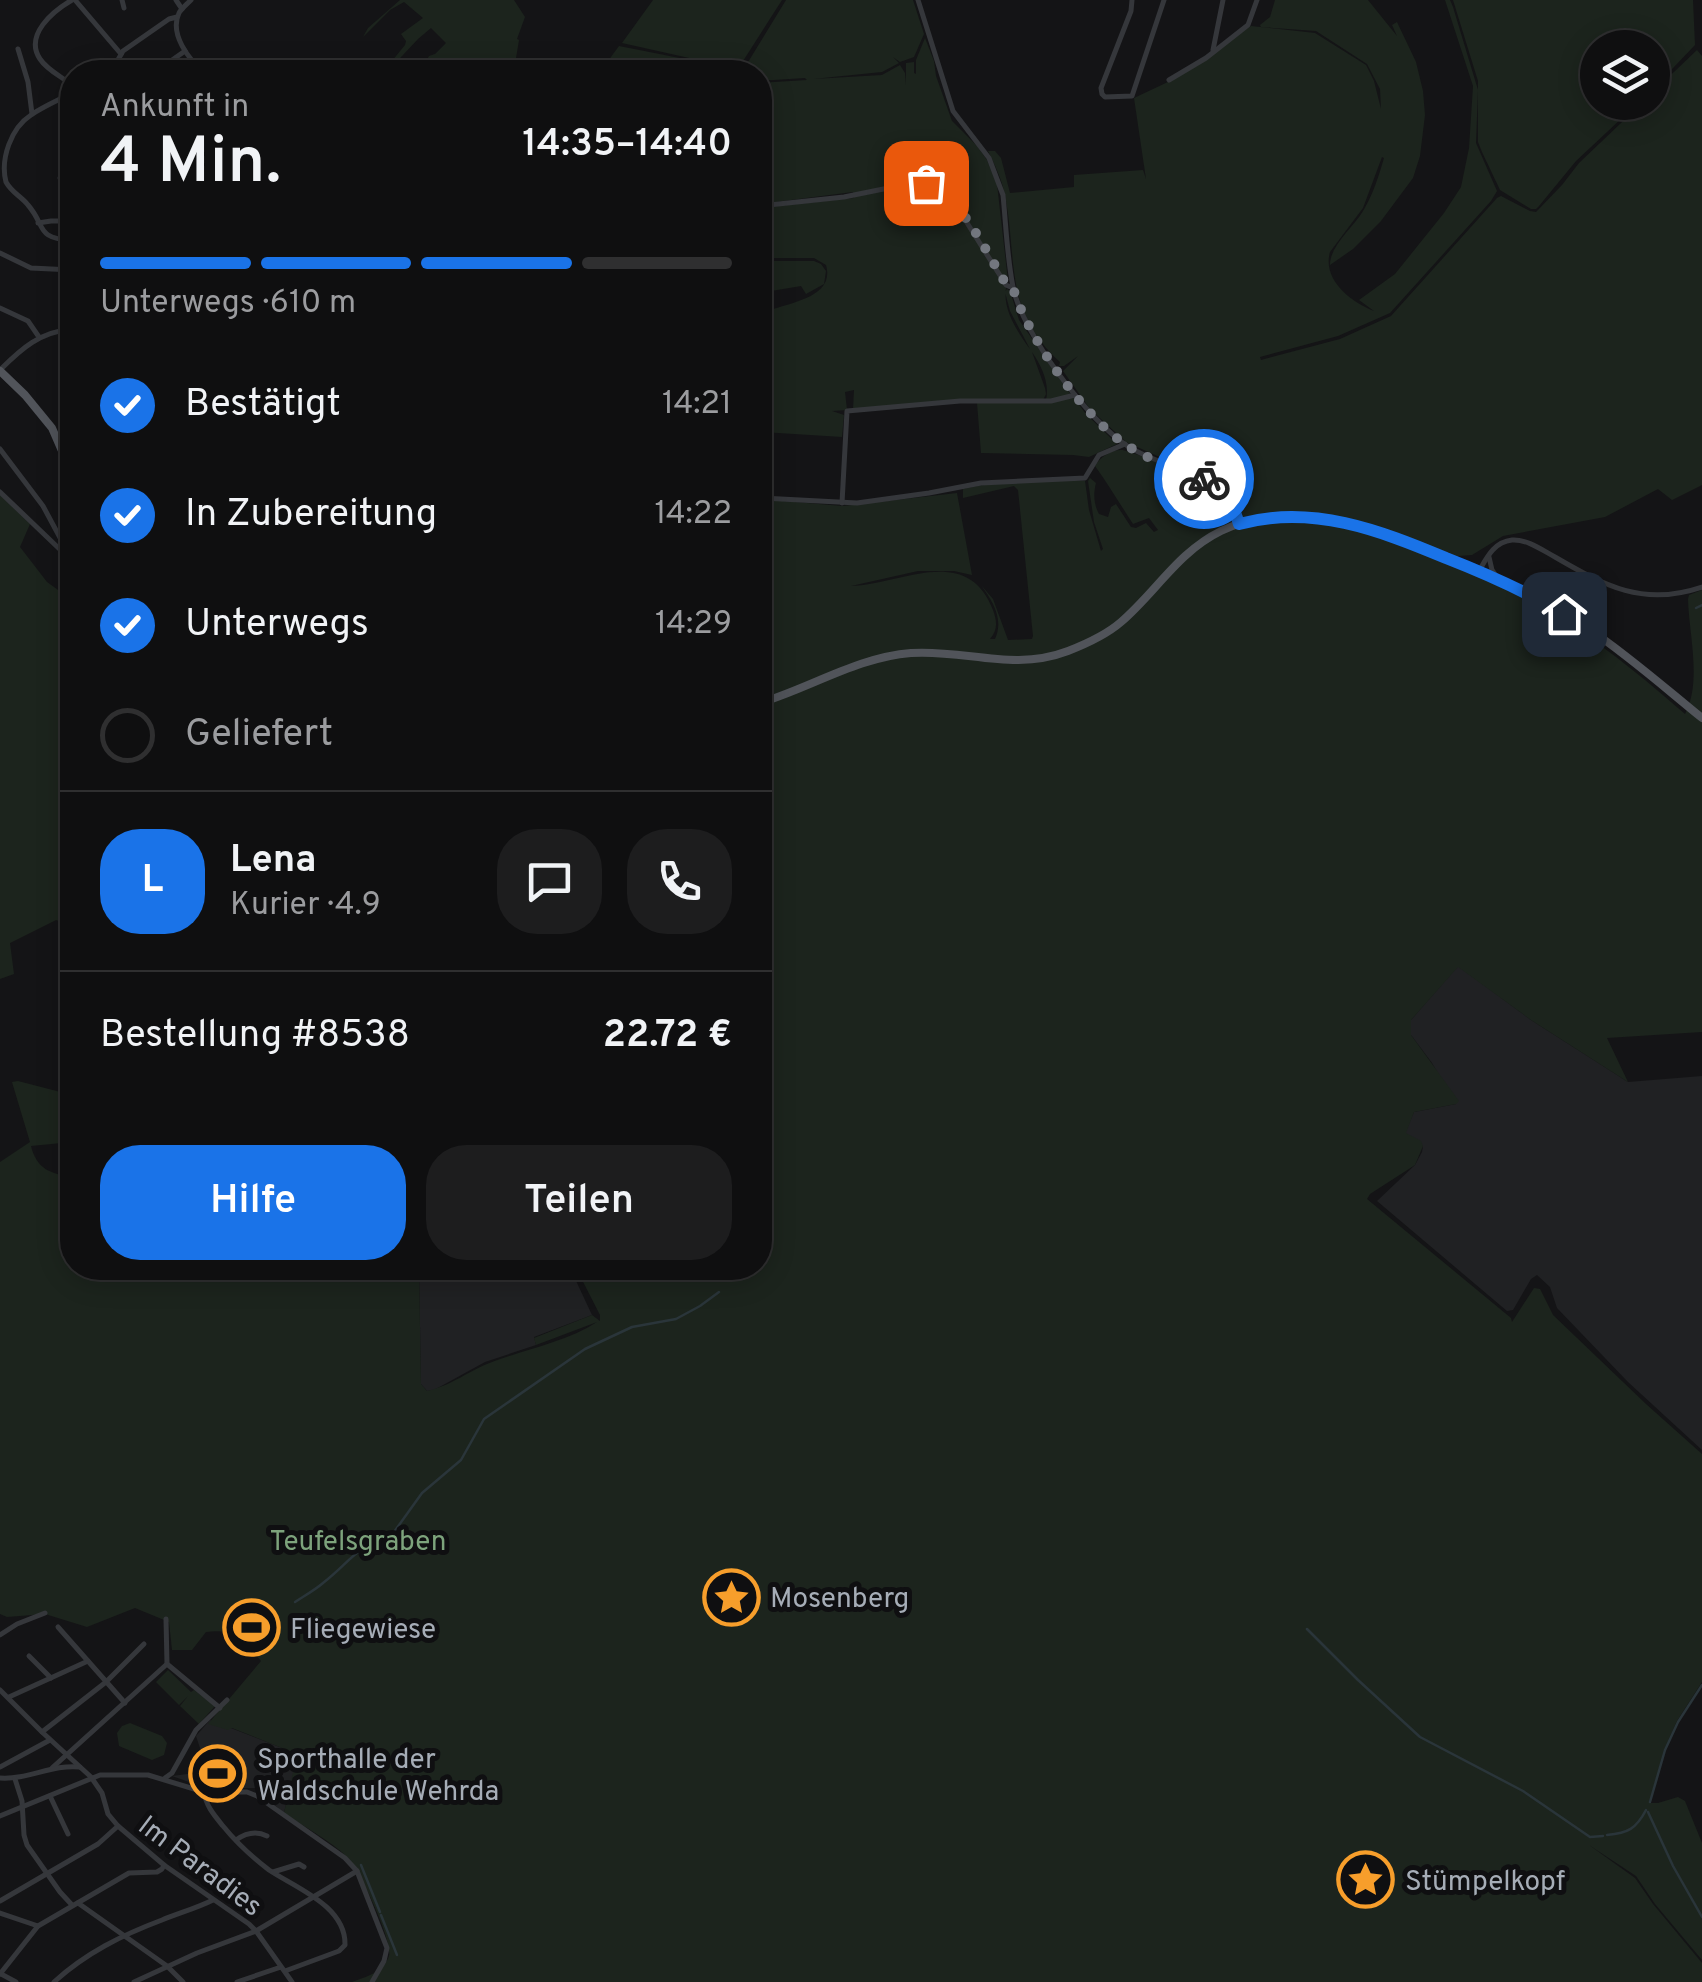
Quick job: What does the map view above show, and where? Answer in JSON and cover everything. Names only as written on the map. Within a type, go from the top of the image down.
[{"type":"main road","points":[[0,371],[52,428],[60,446]]},
{"type":"main road","points":[[772,699],[866,662],[895,655],[944,653],[1012,661],[1068,651],[1119,625],[1181,559],[1208,538],[1239,524],[1279,516],[1322,518],[1393,536],[1541,600],[1624,654],[1702,718]]},
{"type":"street","points":[[60,76],[42,62],[34,40],[60,8],[74,0],[121,54]]},
{"type":"street","points":[[122,0],[124,8]]},
{"type":"street","points":[[176,0],[182,9]]},
{"type":"street","points":[[190,60],[179,36],[178,17],[191,0]]},
{"type":"street","points":[[918,0],[952,111],[985,152],[999,181],[1013,288],[1026,323],[1075,396],[1101,426],[1125,444],[1220,487],[1230,496],[1239,524]]},
{"type":"street","points":[[1132,0],[1101,91],[1105,97],[1132,96],[1164,0]]},
{"type":"street","points":[[1213,52],[1223,0]]},
{"type":"street","points":[[1169,80],[1248,25],[1257,0]]},
{"type":"street","points":[[117,60],[168,19],[178,17]]},
{"type":"street","points":[[18,49],[32,114]]},
{"type":"street","points":[[173,60],[185,52]]},
{"type":"street","points":[[60,99],[32,114],[10,136],[2,168],[11,190],[30,206],[38,223],[52,237],[60,239]]},
{"type":"street","points":[[772,205],[844,197],[912,182],[934,185],[953,202],[1006,284],[1013,288]]},
{"type":"street","points":[[38,223],[60,222]]},
{"type":"street","points":[[0,254],[31,268],[60,269]]},
{"type":"street","points":[[0,308],[28,320],[38,337]]},
{"type":"street","points":[[0,371],[38,337],[60,332]]},
{"type":"street","points":[[842,503],[847,411],[975,401],[1051,401],[1075,396]]},
{"type":"street","points":[[772,499],[842,503],[901,498],[994,482],[1084,478],[1099,455],[1125,444]]},
{"type":"street","points":[[0,449],[43,506],[60,538]]},
{"type":"street","points":[[0,492],[60,549]]},
{"type":"street","points":[[1480,571],[1492,549],[1505,542],[1522,541],[1623,591],[1664,596],[1702,587]]},
{"type":"street","points":[[1488,554],[1498,580]]},
{"type":"street","points":[[0,1635],[45,1614]]},
{"type":"street","points":[[52,1768],[166,1664],[166,1619]]},
{"type":"street","points":[[58,1626],[125,1703]]},
{"type":"street","points":[[42,1732],[106,1682],[144,1644]]},
{"type":"street","points":[[30,1656],[51,1678]]},
{"type":"street","points":[[8,1698],[88,1661]]},
{"type":"street","points":[[166,1664],[220,1708]]},
{"type":"street","name":"Im Paradies","points":[[0,1690],[91,1777],[118,1826],[164,1865],[256,1931],[292,1982]]},
{"type":"street","points":[[164,1780],[196,1730],[227,1700]]},
{"type":"street","points":[[0,1766],[50,1740]]},
{"type":"street","points":[[0,1778],[52,1768],[83,1768]]},
{"type":"street","points":[[0,1816],[91,1777],[137,1775],[204,1792],[247,1792],[257,1796],[346,1858],[357,1871],[387,1948],[372,1982]]},
{"type":"street","points":[[15,1778],[25,1840],[47,1875],[75,1904],[167,1966],[182,1982]]},
{"type":"street","points":[[204,1792],[210,1810],[236,1840],[273,1872],[313,1896],[330,1912],[346,1942],[339,1950],[237,1982]]},
{"type":"street","points":[[50,1796],[68,1834]]},
{"type":"street","points":[[0,1901],[98,1844],[118,1826]]},
{"type":"street","points":[[236,1840],[259,1832],[267,1836]]},
{"type":"street","points":[[273,1872],[299,1864],[304,1867]]},
{"type":"street","points":[[16,1982],[0,1974],[38,1926],[129,1873],[157,1872],[164,1865]]},
{"type":"street","points":[[134,1982],[256,1931],[357,1871]]},
{"type":"street","points":[[54,1982],[90,1954],[124,1936],[213,1900]]},
{"type":"street","points":[[0,1913],[38,1926]]},
{"type":"shaded area","points":[[1458,966],[1531,1020],[1628,1082],[1702,1076],[1702,1450],[1628,1382],[1557,1308],[1550,1287],[1537,1275],[1513,1310],[1507,1311],[1377,1201],[1415,1165],[1422,1152],[1423,1146],[1405,1133],[1414,1112],[1456,1104],[1411,1035],[1411,1020]]},
{"type":"shaded area","points":[[419,1280],[576,1280],[592,1315],[534,1337],[536,1345],[485,1362],[434,1390],[427,1391],[421,1384]]},
{"type":"shaded area","points":[[210,1720],[298,1754],[284,1813],[255,1788],[206,1788],[172,1776],[195,1773],[203,1757],[196,1736]]},
{"type":"green space","points":[[400,0],[514,0],[525,17],[517,39],[516,60],[427,60],[446,43],[431,28],[398,60],[393,60],[405,45],[401,34],[423,18],[404,2],[390,10],[363,37],[368,28]]},
{"type":"green space","points":[[653,0],[782,0],[744,60],[698,60],[622,43]]},
{"type":"green space","points":[[786,0],[913,0],[924,34],[914,57],[900,62],[893,57],[899,63],[882,72],[813,79],[882,75],[900,65],[906,85],[906,63],[914,62],[916,74],[916,60],[925,38],[952,121],[987,160],[997,184],[1006,291],[1010,291],[1019,320],[1071,395],[1046,400],[1044,374],[1032,352],[1045,388],[1043,400],[975,399],[853,409],[854,390],[845,392],[847,410],[832,411],[844,415],[842,437],[772,433],[772,309],[810,296],[827,276],[826,265],[814,258],[772,258],[772,207],[854,198],[853,192],[772,202],[772,82],[805,78],[772,80],[772,60],[749,60]],"holes":[[[1006,295],[1010,311],[1030,349],[1010,316]]]},
{"type":"green space","points":[[1275,0],[1368,0],[1397,36],[1392,25],[1397,22],[1416,62],[1425,115],[1413,178],[1381,221],[1330,265],[1338,244],[1370,198],[1382,157],[1363,208],[1330,252],[1329,262],[1330,272],[1334,281],[1356,302],[1374,311],[1359,300],[1395,274],[1461,187],[1469,148],[1473,86],[1445,0],[1450,0],[1453,7],[1478,90],[1476,143],[1497,191],[1390,313],[1338,336],[1260,357],[1261,360],[1340,339],[1391,316],[1497,198],[1501,196],[1536,212],[1624,120],[1670,120],[1670,76],[1697,50],[1702,56],[1702,485],[1672,500],[1658,489],[1605,517],[1503,536],[1472,555],[1458,556],[1453,566],[1548,611],[1631,669],[1685,714],[1694,673],[1688,599],[1702,590],[1702,1032],[1607,1038],[1628,1082],[1458,967],[1411,1020],[1411,1035],[1459,1101],[1414,1112],[1406,1133],[1423,1146],[1415,1165],[1367,1199],[1512,1322],[1534,1288],[1540,1289],[1553,1315],[1702,1454],[1702,1682],[1664,1750],[1649,1803],[1678,1797],[1685,1801],[1702,1843],[1702,1960],[1636,1876],[1589,1845],[1635,1878],[1653,1904],[1702,1963],[1702,1982],[352,1982],[383,1966],[389,1956],[386,1935],[347,1857],[284,1813],[297,1754],[232,1728],[208,1724],[261,1661],[249,1647],[231,1634],[216,1631],[206,1632],[192,1650],[172,1650],[169,1622],[135,1608],[87,1627],[45,1614],[0,1614],[0,1162],[30,1142],[12,1082],[60,1092],[60,1143],[31,1146],[46,1169],[60,1174],[60,1280],[419,1280],[421,1384],[427,1391],[597,1322],[536,1345],[534,1338],[592,1315],[600,1321],[582,1280],[772,1280],[772,500],[843,506],[957,493],[972,575],[918,571],[851,586],[930,572],[967,577],[981,589],[993,610],[996,625],[990,639],[995,639],[998,618],[981,585],[993,599],[1008,640],[1033,636],[1018,490],[1014,486],[963,498],[963,489],[1024,480],[1085,481],[1101,551],[1090,478],[1096,483],[1094,499],[1099,514],[1108,517],[1116,504],[1131,527],[1146,523],[1154,532],[1158,530],[1149,518],[1133,524],[1095,466],[1100,460],[1121,450],[1205,482],[1209,479],[1126,442],[1090,409],[1063,371],[1078,356],[1059,366],[1060,362],[1029,323],[1016,284],[1005,195],[988,151],[995,151],[1001,158],[1010,193],[1074,187],[1074,175],[1143,170],[1146,179],[1134,98],[1170,81],[1251,26],[1315,33],[1366,65],[1381,109],[1380,89],[1367,64],[1316,31],[1260,25],[1270,17]]},
{"type":"green space","points":[[1453,0],[1693,0],[1695,45],[1670,71],[1670,30],[1580,30],[1580,120],[1620,120],[1576,161],[1536,209],[1500,190],[1478,142],[1478,81]]},
{"type":"green space","points":[[619,46],[690,60],[609,60]]},
{"type":"green space","points":[[772,261],[814,261],[826,271],[824,284],[806,294],[801,286],[772,291]]},
{"type":"green space","points":[[1074,398],[1117,444],[1089,457],[981,453],[977,403]]},
{"type":"green space","points":[[0,495],[30,524],[20,547],[47,582],[60,591],[60,922],[10,943],[14,974],[0,979]]},
{"type":"green space","points":[[168,1670],[191,1692],[194,1690],[215,1706],[199,1724],[180,1706],[188,1696],[179,1705],[156,1682]]},
{"type":"green space","points":[[130,1723],[162,1736],[167,1743],[164,1755],[152,1760],[119,1746],[117,1733]]},
{"type":"waterway","points":[[1696,608],[1702,605]]},
{"type":"waterway","name":"Teufelsgraben","points":[[394,1532],[422,1493],[461,1460],[484,1419],[585,1349],[632,1327],[676,1319],[719,1292]]},
{"type":"waterway","name":"Teufelsgraben","points":[[295,1602],[361,1550],[391,1535]]},
{"type":"waterway","points":[[1307,1629],[1420,1737],[1523,1791],[1590,1837],[1603,1836]]},
{"type":"waterway","points":[[1650,1802],[1665,1750],[1702,1685]]},
{"type":"waterway","points":[[1607,1835],[1631,1829],[1646,1810]]},
{"type":"waterway","points":[[1648,1812],[1702,1917]]},
{"type":"waterway","points":[[361,1865],[380,1912]]},
{"type":"waterway","points":[[381,1915],[397,1955]]},
{"type":"way so far","points":[[926,183],[942,190],[953,202],[1006,284],[1013,288],[1026,323],[1075,396],[1101,426],[1137,451],[1204,479]]},
{"type":"place","name":"Mosenberg","points":[[731,1597]]},
{"type":"place","name":"Fliegewiese","points":[[251,1628]]},
{"type":"place","name":"Sporthalle der Waldschule Wehrda","points":[[218,1774]]},
{"type":"place","name":"Stümpelkopf","points":[[1366,1880]]},
{"type":"route","points":[[1204,479],[1230,496],[1239,524],[1290,516],[1366,527],[1480,571],[1564,614]]}]
